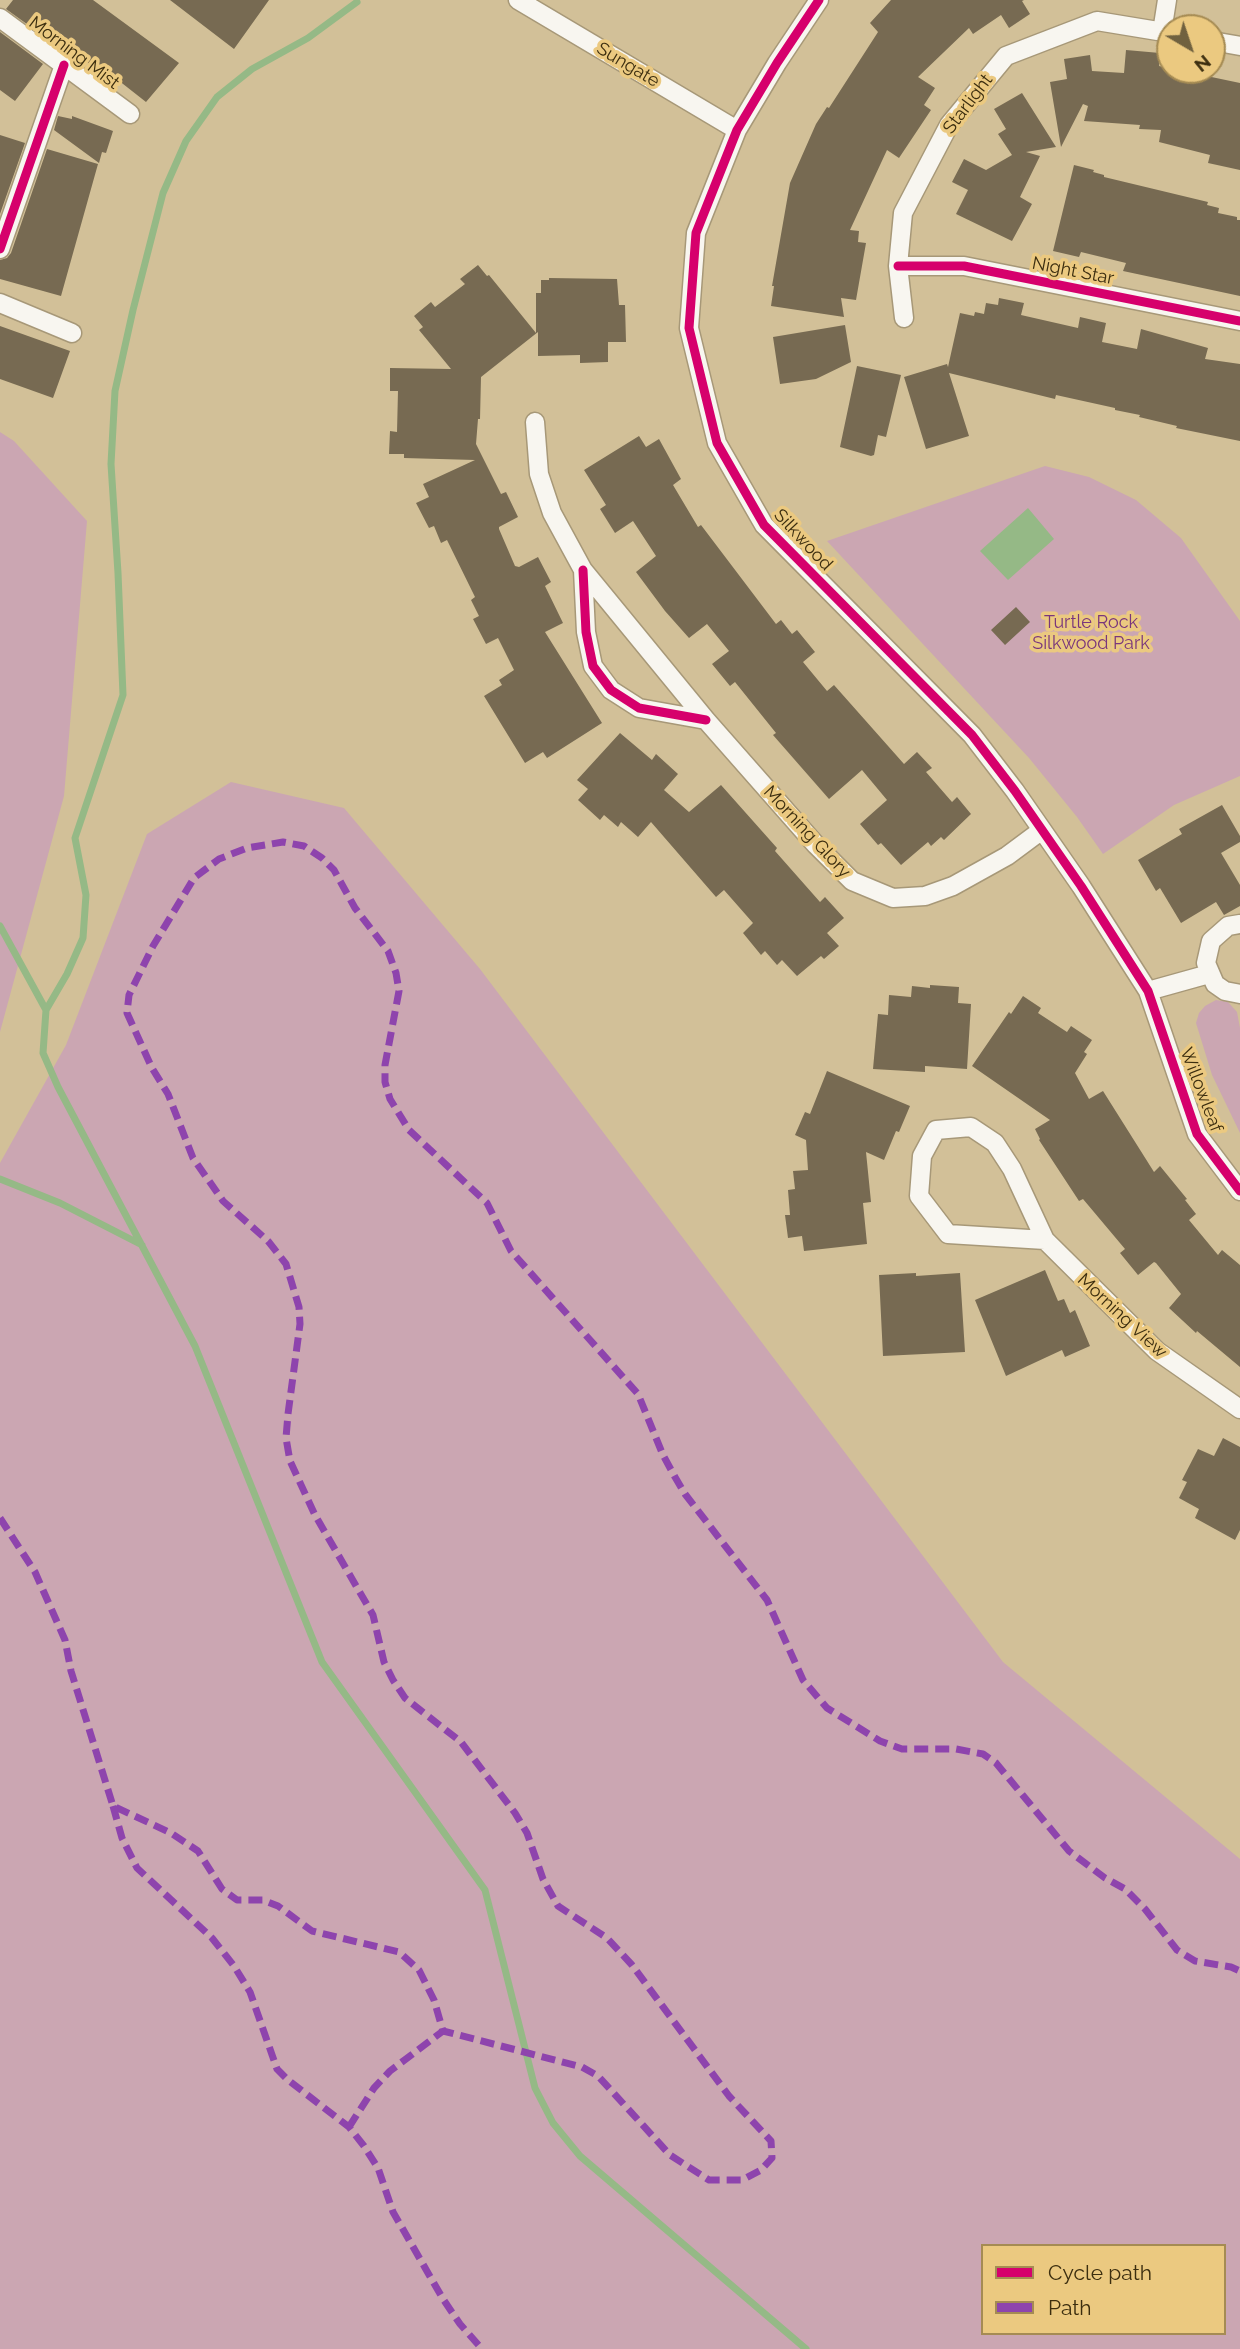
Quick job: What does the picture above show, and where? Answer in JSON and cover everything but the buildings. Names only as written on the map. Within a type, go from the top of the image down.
[{"type":"street","name":"Sungate","points":[[518,0],[737,130]]},
{"type":"street","name":"Silkwood","points":[[819,0],[777,62],[737,130],[696,233],[689,328],[717,443],[764,525],[972,735],[1042,830],[1148,991]]},
{"type":"street","name":"Morning Mist","points":[[0,18],[130,114]]},
{"type":"street","name":"Starlight","points":[[904,318],[898,266],[904,213],[949,125],[1006,56],[1097,21],[1156,30]]},
{"type":"street","points":[[0,249],[64,65]]},
{"type":"street","name":"Night Star","points":[[898,266],[964,265],[1240,321]]},
{"type":"street","points":[[0,303],[72,333]]},
{"type":"street","name":"Morning Glory","points":[[535,422],[539,474],[543,487],[552,513],[583,570],[706,720],[816,845],[852,881],[892,898],[925,895],[953,886],[1007,856],[1042,830]]},
{"type":"street","name":"Morning Glory","points":[[583,570],[586,632],[593,666],[611,690],[639,708],[706,720]]},
{"type":"street","points":[[1240,924],[1228,926],[1210,941],[1206,963],[1215,984],[1225,991],[1240,994]]},
{"type":"street","points":[[1148,991],[1209,974]]},
{"type":"street","name":"Willowleaf","points":[[1148,991],[1197,1134],[1240,1191]]},
{"type":"street","name":"Morning View","points":[[1045,1240],[948,1234],[919,1196],[922,1156],[936,1130],[971,1128],[995,1143],[1012,1169],[1045,1240],[1157,1351],[1240,1409]]},
{"type":"green space","points":[[0,432],[14,441],[87,521],[64,796],[0,1032]]},
{"type":"green space","name":"Turtle Rock Silkwood Park","points":[[1045,466],[1089,477],[1136,500],[1181,538],[1240,621],[1240,776],[1174,805],[1103,854],[1029,758],[827,541]]},
{"type":"green space","points":[[231,782],[344,808],[480,969],[1003,1662],[1240,1859],[1240,2349],[0,2349],[0,1163],[66,1045],[147,834]]},
{"type":"green space","points":[[1216,1000],[1228,1002],[1237,1012],[1240,1028],[1240,1133],[1212,1075],[1196,1023],[1205,1006]]},
{"type":"shaded area","points":[[1028,508],[1054,539],[1008,580],[980,551]]},
{"type":"waterway","points":[[357,2],[308,38],[252,69],[217,97],[186,141],[163,193],[115,391],[111,464],[123,695],[75,838],[86,895],[83,938],[67,974],[46,1010],[43,1053],[58,1087],[195,1346],[322,1662],[485,1890],[535,2088],[553,2123],[580,2156],[806,2349]]},
{"type":"waterway","points":[[0,926],[46,1010]]},
{"type":"waterway","points":[[0,1179],[60,1203],[142,1245]]},
{"type":"marked path","points":[[0,1518],[35,1572],[65,1640],[71,1671],[113,1806],[171,1833],[198,1851],[222,1889],[237,1900],[263,1900],[278,1906],[312,1931],[399,1952],[419,1970],[434,2000],[443,2031],[582,2067],[598,2076],[670,2155],[709,2180],[742,2180],[761,2170],[772,2158],[771,2141],[729,2096],[632,1965],[607,1938],[558,1906],[543,1879],[527,1833],[461,1742],[405,1698],[393,1680],[384,1662],[373,1615],[315,1515],[290,1461],[286,1438],[300,1324],[299,1307],[286,1264],[268,1241],[223,1201],[193,1158],[168,1094],[152,1068],[127,1013],[129,995],[153,946],[194,878],[219,859],[247,848],[283,842],[304,846],[334,870],[355,908],[388,951],[396,973],[399,991],[385,1065],[385,1082],[390,1099],[409,1130],[487,1203],[511,1251],[638,1394],[675,1477],[685,1494],[767,1600],[803,1680],[827,1708],[880,1741],[902,1749],[956,1749],[983,1754],[996,1763],[1069,1851],[1105,1878],[1125,1889],[1145,1909],[1177,1950],[1195,1961],[1240,1971]]},
{"type":"marked path","points":[[113,1806],[122,1838],[137,1868],[212,1938],[234,1966],[250,1992],[277,2069],[349,2127],[364,2146],[378,2168],[393,2212],[443,2299],[482,2349]]},
{"type":"marked path","points":[[349,2127],[374,2088],[390,2071],[443,2031]]},
{"type":"cycle path","points":[[819,0],[737,130],[696,233],[689,328],[717,443],[764,525],[972,735],[1015,791],[1081,886],[1148,991],[1197,1134],[1240,1191]]},
{"type":"cycle path","points":[[0,249],[64,65]]},
{"type":"cycle path","points":[[898,266],[964,266],[1240,321]]},
{"type":"cycle path","points":[[583,570],[586,632],[593,666],[611,690],[639,708],[706,720]]}]
